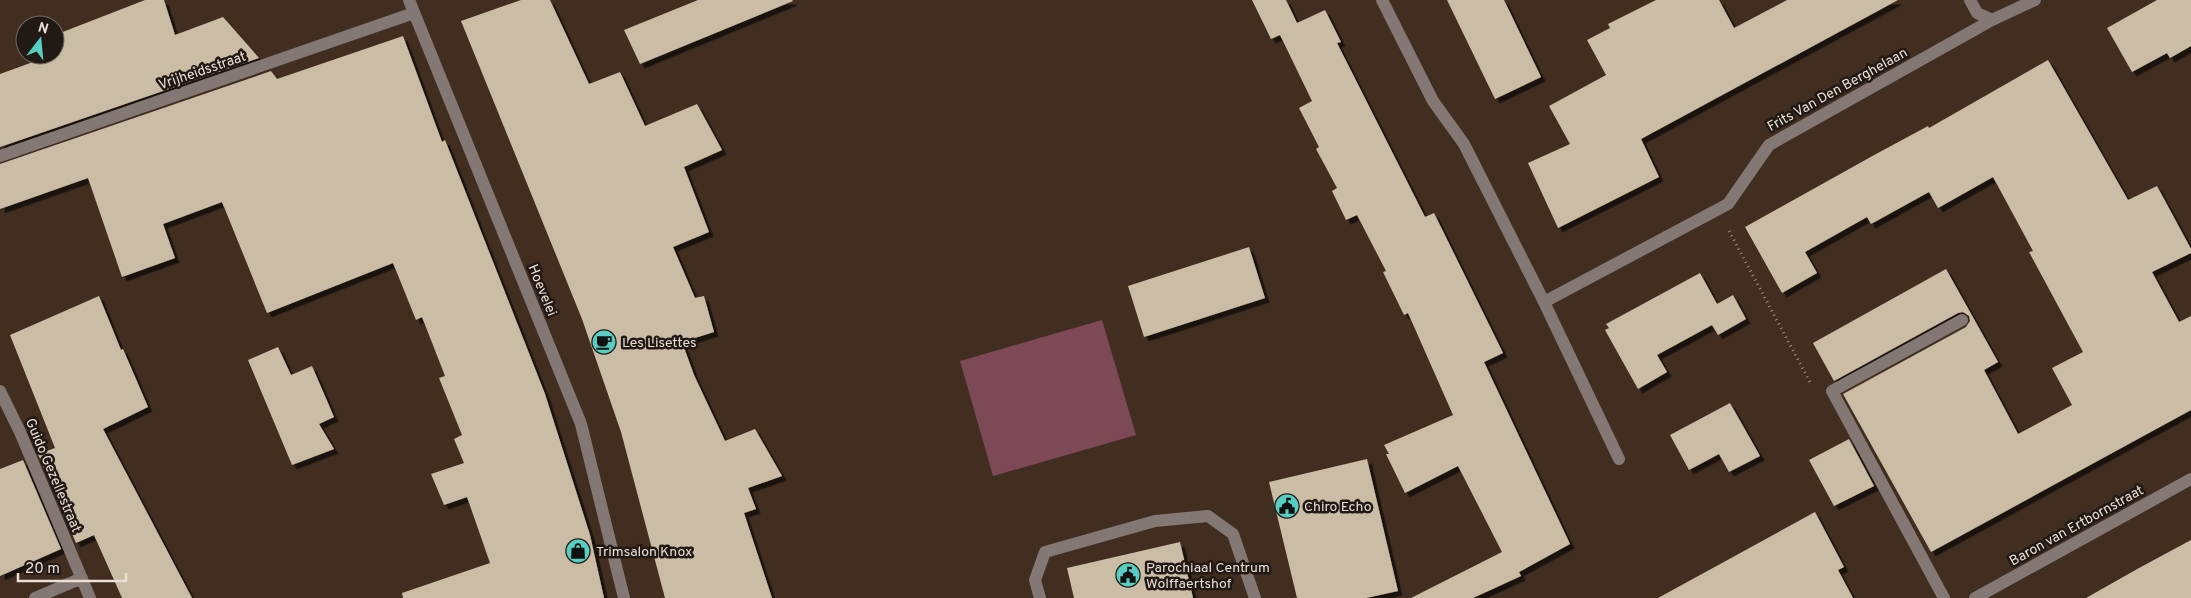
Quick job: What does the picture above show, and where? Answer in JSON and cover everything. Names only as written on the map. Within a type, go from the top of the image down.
[{"type":"street","name":"Hoevelei","points":[[410,0],[581,424],[624,598]]},
{"type":"street","points":[[1382,0],[1432,101],[1464,144],[1544,302],[1619,459]]},
{"type":"street","points":[[1970,0],[1977,13],[1992,20]]},
{"type":"street","name":"Frits Van Den Berghelaan","points":[[1544,302],[1728,204],[1769,145],[1992,20],[2035,0]]},
{"type":"street","name":"Vrijheidsstraat","points":[[0,156],[414,13]]},
{"type":"street","points":[[1944,598],[1832,391],[1962,320]]},
{"type":"street","name":"Guido Gezellestraat","points":[[0,391],[20,432],[90,598]]},
{"type":"street","name":"Baron van Ertbornstraat","points":[[1975,598],[2191,479]]},
{"type":"street","points":[[1040,598],[1035,580],[1045,552],[1155,521],[1208,516],[1233,534],[1255,598]]},
{"type":"street","points":[[35,598],[82,578]]},
{"type":"shaded area","points":[[1102,320],[1136,435],[993,476],[960,361]]},
{"type":"building","points":[[145,0],[164,0],[175,35],[223,17],[259,58],[0,147],[0,74],[25,65],[65,65],[65,31]]},
{"type":"building","points":[[521,0],[550,0],[589,84],[620,72],[645,126],[697,104],[722,150],[684,167],[709,232],[673,247],[695,298],[704,296],[714,332],[682,342],[694,375],[725,441],[755,429],[782,476],[748,488],[756,509],[744,513],[772,598],[665,598],[621,432],[582,319],[461,21]]},
{"type":"building","points":[[698,0],[793,1],[640,64],[624,30]]},
{"type":"building","points":[[1252,0],[1286,0],[1297,23],[1325,10],[1341,42],[1337,43],[1425,217],[1434,213],[1503,353],[1484,362],[1570,544],[1519,572],[1521,576],[1473,598],[1411,598],[1502,552],[1458,466],[1405,493],[1386,454],[1389,454],[1384,445],[1453,415],[1408,313],[1404,315],[1383,272],[1386,271],[1357,215],[1346,220],[1332,191],[1337,188],[1316,149],[1319,147],[1299,108],[1312,101],[1280,35],[1271,39]]},
{"type":"building","points":[[1447,0],[1504,0],[1541,77],[1495,99]]},
{"type":"building","points":[[1656,0],[1719,0],[1734,28],[1787,0],[1898,0],[1641,139],[1659,177],[1558,228],[1528,163],[1570,144],[1549,106],[1606,75],[1587,40],[1610,28],[1608,24]]},
{"type":"building","points":[[2157,0],[2191,0],[2191,46],[2170,58],[2167,53],[2132,72],[2107,28]]},
{"type":"building","points":[[403,36],[442,142],[445,140],[545,394],[590,535],[604,598],[403,598],[402,593],[490,563],[467,497],[444,505],[431,474],[464,463],[454,439],[462,435],[439,378],[445,376],[422,317],[416,320],[393,263],[267,313],[222,202],[163,224],[175,258],[122,277],[88,178],[0,209],[0,164],[271,71],[277,79]]},
{"type":"building","points":[[2048,60],[2128,200],[2157,186],[2191,249],[2191,253],[2152,272],[2179,322],[2191,316],[2191,410],[1931,552],[1843,394],[1966,327],[1970,321],[1969,316],[1963,312],[1958,313],[1834,381],[1813,343],[1946,269],[1998,362],[1984,370],[2018,434],[2072,405],[2052,368],[2083,352],[2029,252],[2033,251],[1993,177],[1938,208],[1929,192],[1871,224],[1867,217],[1805,252],[1817,273],[1782,293],[1745,227],[1928,126],[1929,128]]},
{"type":"building","points":[[1249,247],[1265,298],[1144,337],[1128,286]]},
{"type":"building","points":[[1700,273],[1717,304],[1733,295],[1746,319],[1718,335],[1712,325],[1657,355],[1667,372],[1638,389],[1605,330],[1609,328],[1606,324]]},
{"type":"building","points":[[99,296],[121,350],[123,349],[148,407],[103,429],[192,598],[122,598],[94,535],[76,543],[38,454],[55,448],[10,335]]},
{"type":"building","points":[[278,347],[291,375],[312,366],[334,417],[319,424],[334,449],[292,465],[248,360]]},
{"type":"building","points":[[1730,403],[1760,456],[1729,472],[1719,454],[1689,470],[1670,435]]},
{"type":"building","points":[[1849,439],[1874,486],[1834,506],[1809,460]]},
{"type":"building","points":[[1367,459],[1398,591],[1366,598],[1297,598],[1269,482]]},
{"type":"building","points":[[23,460],[61,549],[0,576],[0,469]]},
{"type":"building","points":[[1815,512],[1844,567],[1838,570],[1853,598],[1658,598]]},
{"type":"building","points":[[2191,540],[2191,598],[2086,598],[2139,568]]},
{"type":"building","name":"Parochiaal Centrum Wolffaertshof","points":[[1180,542],[1193,598],[1074,598],[1067,568]]},
{"type":"place","name":"Les Lisettes","points":[[604,342]]},
{"type":"place","name":"Chiro Echo","points":[[1287,506]]},
{"type":"place","name":"Trimsalon Knox","points":[[578,551]]},
{"type":"place","name":"Parochiaal Centrum Wolffaertshof","points":[[1128,575]]}]
